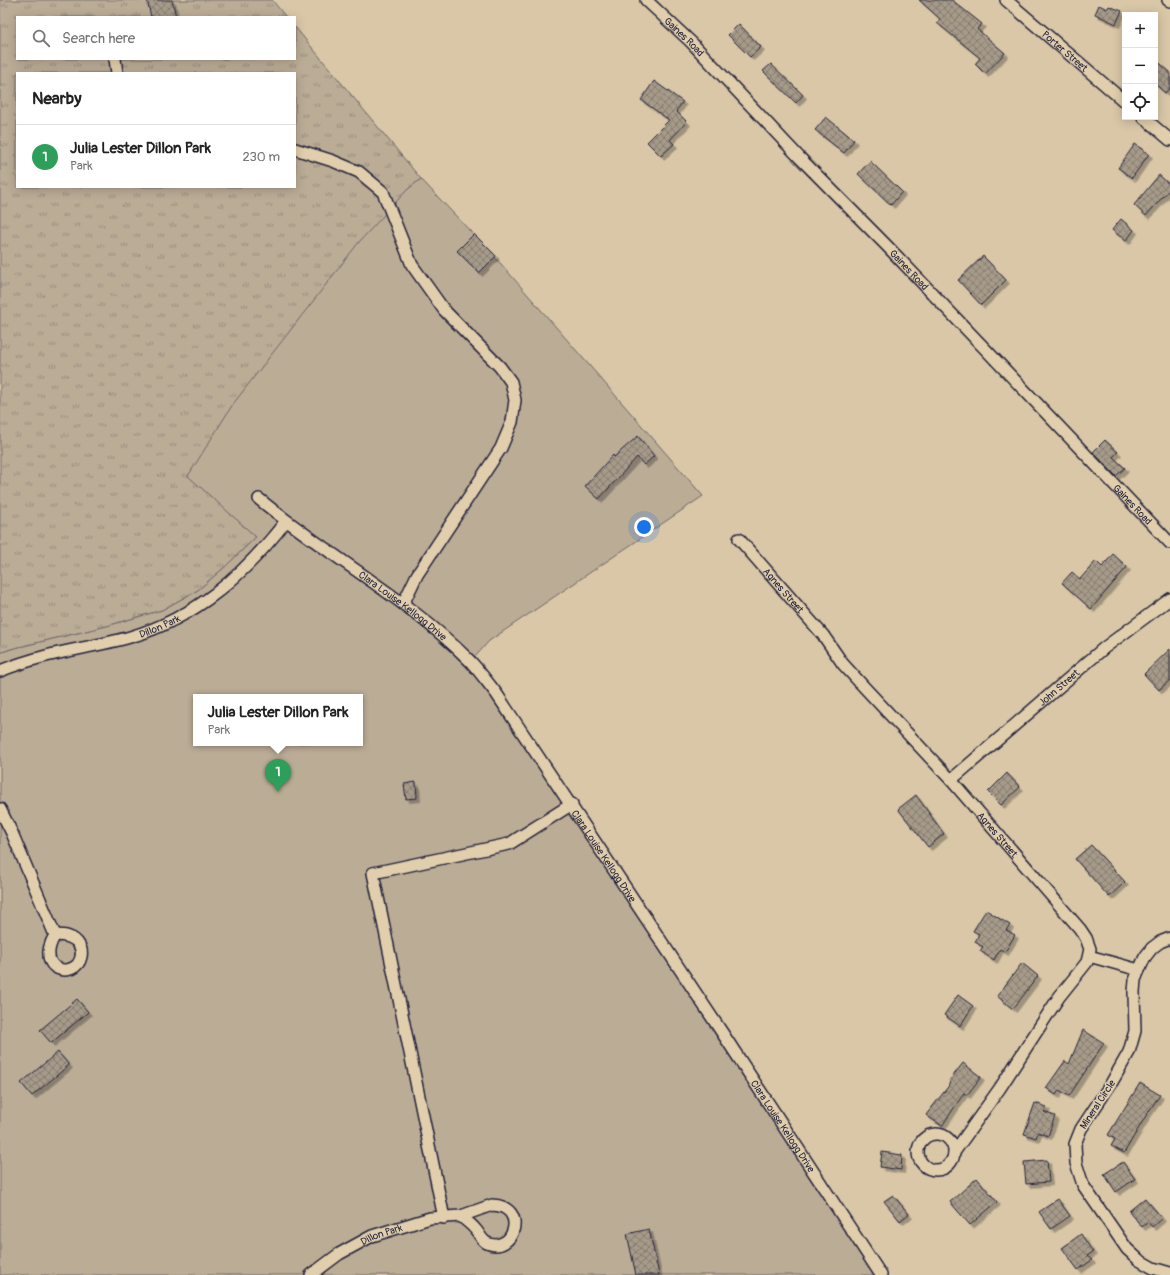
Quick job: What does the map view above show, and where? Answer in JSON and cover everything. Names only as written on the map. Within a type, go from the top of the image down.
[{"type":"street","name":"Gaines Road","points":[[646,0],[691,42],[799,157],[888,247],[1170,543]]},
{"type":"street","name":"Porter Street","points":[[1006,0],[1122,99]]},
{"type":"street","points":[[115,60],[117,72]]},
{"type":"street","points":[[1147,120],[1170,139]]},
{"type":"street","points":[[296,149],[333,161],[359,172],[383,192],[412,265],[444,310],[500,367],[511,382],[515,400],[512,422],[501,448],[417,575],[403,604]]},
{"type":"street","name":"Clara Louise Kellogg Drive","points":[[259,499],[286,521],[403,604],[447,639],[472,663],[496,693],[572,804],[881,1275]]},
{"type":"street","name":"Dillon Park","points":[[0,671],[45,656],[130,637],[167,623],[204,603],[233,580],[268,544],[286,521]]},
{"type":"street","name":"Agnes Street","points":[[738,539],[818,629],[844,664],[864,687],[951,780],[1080,929],[1086,938],[1090,949],[1089,956]]},
{"type":"street","name":"John Street","points":[[951,780],[1104,648],[1170,599]]},
{"type":"street","points":[[444,1218],[373,873],[509,844],[572,804]]},
{"type":"street","points":[[0,809],[12,833],[55,935]]},
{"type":"street","name":"Mineral Circle","points":[[1170,938],[1160,942],[1152,948],[1145,957],[1139,970],[1135,980],[1134,992],[1136,1008],[1135,1031],[1129,1052],[1112,1082],[1081,1128],[1076,1144],[1076,1163],[1083,1185],[1127,1250],[1139,1260],[1153,1268],[1170,1273]]},
{"type":"street","points":[[955,1151],[1000,1088],[1060,996],[1087,962],[1089,956],[1139,970]]},
{"type":"street","name":"Dillon Park","points":[[311,1275],[340,1254],[372,1236],[430,1218],[461,1216],[492,1205],[499,1206],[510,1212],[515,1224],[514,1230],[507,1240],[501,1243],[489,1243],[484,1240],[461,1216]]},
{"type":"green space","points":[[0,0],[272,0],[285,16],[16,16],[16,60],[296,60],[296,28],[421,179],[407,190],[189,476],[256,537],[198,590],[162,610],[107,626],[0,653]]},
{"type":"green space","points":[[421,179],[501,264],[703,496],[489,641],[468,665],[496,699],[874,1275],[0,1275],[0,653],[107,626],[162,610],[198,590],[256,537],[188,476],[233,404],[359,242],[407,190]]},
{"type":"building","points":[[147,0],[172,0],[176,16],[151,16]]},
{"type":"building","points":[[919,0],[952,0],[982,24],[977,29],[1005,53],[985,74],[975,64],[980,58],[937,23],[940,19]]},
{"type":"building","points":[[1099,5],[1107,9],[1109,6],[1122,11],[1116,24],[1095,14]]},
{"type":"building","points":[[739,24],[761,47],[750,57],[728,35]]},
{"type":"building","points":[[1158,62],[1170,72],[1170,88],[1165,93],[1158,87]]},
{"type":"building","points":[[771,64],[803,95],[796,103],[763,71]]},
{"type":"building","points":[[654,81],[683,102],[676,111],[687,122],[670,140],[674,144],[661,156],[647,142],[669,120],[641,100]]},
{"type":"building","points":[[826,117],[854,140],[844,153],[815,130]]},
{"type":"building","points":[[1135,144],[1149,154],[1132,178],[1118,168]]},
{"type":"building","points":[[870,161],[902,192],[891,205],[858,174]]},
{"type":"building","points":[[1159,175],[1170,185],[1170,189],[1146,216],[1134,205]]},
{"type":"building","points":[[1121,219],[1134,230],[1126,241],[1112,230]]},
{"type":"building","points":[[474,234],[496,256],[479,273],[457,251]]},
{"type":"building","points":[[983,256],[1006,280],[981,305],[958,280]]},
{"type":"building","points":[[638,436],[654,456],[644,465],[637,457],[599,499],[585,486],[613,455],[614,457]]},
{"type":"building","points":[[1105,440],[1118,452],[1113,457],[1125,468],[1116,476],[1093,452]]},
{"type":"building","points":[[1113,554],[1127,567],[1091,609],[1062,583],[1072,572],[1080,579],[1096,561],[1102,567]]},
{"type":"building","points":[[1170,649],[1170,680],[1159,690],[1144,674]]},
{"type":"building","points":[[1007,773],[1020,787],[1001,805],[988,792]]},
{"type":"building","points":[[416,782],[417,798],[406,799],[404,784]]},
{"type":"building","points":[[916,795],[944,834],[928,847],[898,809]]},
{"type":"building","points":[[1091,845],[1125,882],[1109,897],[1075,859]]},
{"type":"building","points":[[986,910],[1010,925],[1006,930],[1015,935],[1005,952],[1000,949],[994,960],[980,951],[983,947],[975,942],[979,934],[973,931]]},
{"type":"building","points":[[1022,963],[1038,976],[1013,1009],[997,996]]},
{"type":"building","points":[[958,995],[973,1006],[960,1026],[944,1015]]},
{"type":"building","points":[[77,999],[88,1012],[51,1043],[40,1030]]},
{"type":"building","points":[[1083,1030],[1104,1043],[1069,1096],[1059,1090],[1056,1095],[1046,1088],[1065,1061],[1069,1064]]},
{"type":"building","points":[[58,1052],[69,1065],[32,1096],[21,1083]]},
{"type":"building","points":[[963,1063],[981,1077],[967,1095],[964,1093],[942,1126],[926,1115],[951,1083],[949,1081]]},
{"type":"building","points":[[1140,1083],[1160,1095],[1124,1153],[1111,1146],[1115,1139],[1108,1135]]},
{"type":"building","points":[[1035,1103],[1047,1107],[1044,1112],[1055,1116],[1048,1136],[1038,1132],[1036,1138],[1024,1134]]},
{"type":"building","points":[[882,1152],[902,1155],[901,1170],[880,1167]]},
{"type":"building","points":[[1047,1160],[1049,1182],[1026,1184],[1024,1162]]},
{"type":"building","points":[[1123,1162],[1135,1179],[1116,1192],[1104,1174]]},
{"type":"building","points":[[977,1178],[997,1202],[970,1225],[950,1202]]},
{"type":"building","points":[[893,1195],[909,1214],[900,1221],[884,1201]]},
{"type":"building","points":[[1145,1198],[1162,1218],[1152,1227],[1148,1222],[1142,1227],[1129,1211]]},
{"type":"building","points":[[1058,1199],[1070,1216],[1051,1229],[1039,1212]]},
{"type":"building","points":[[649,1229],[659,1275],[636,1275],[627,1234]]},
{"type":"building","points":[[1081,1234],[1093,1252],[1087,1256],[1092,1260],[1078,1270],[1062,1248]]},
{"type":"place","name":"Julia Lester Dillon Park","points":[[278,792]]}]
